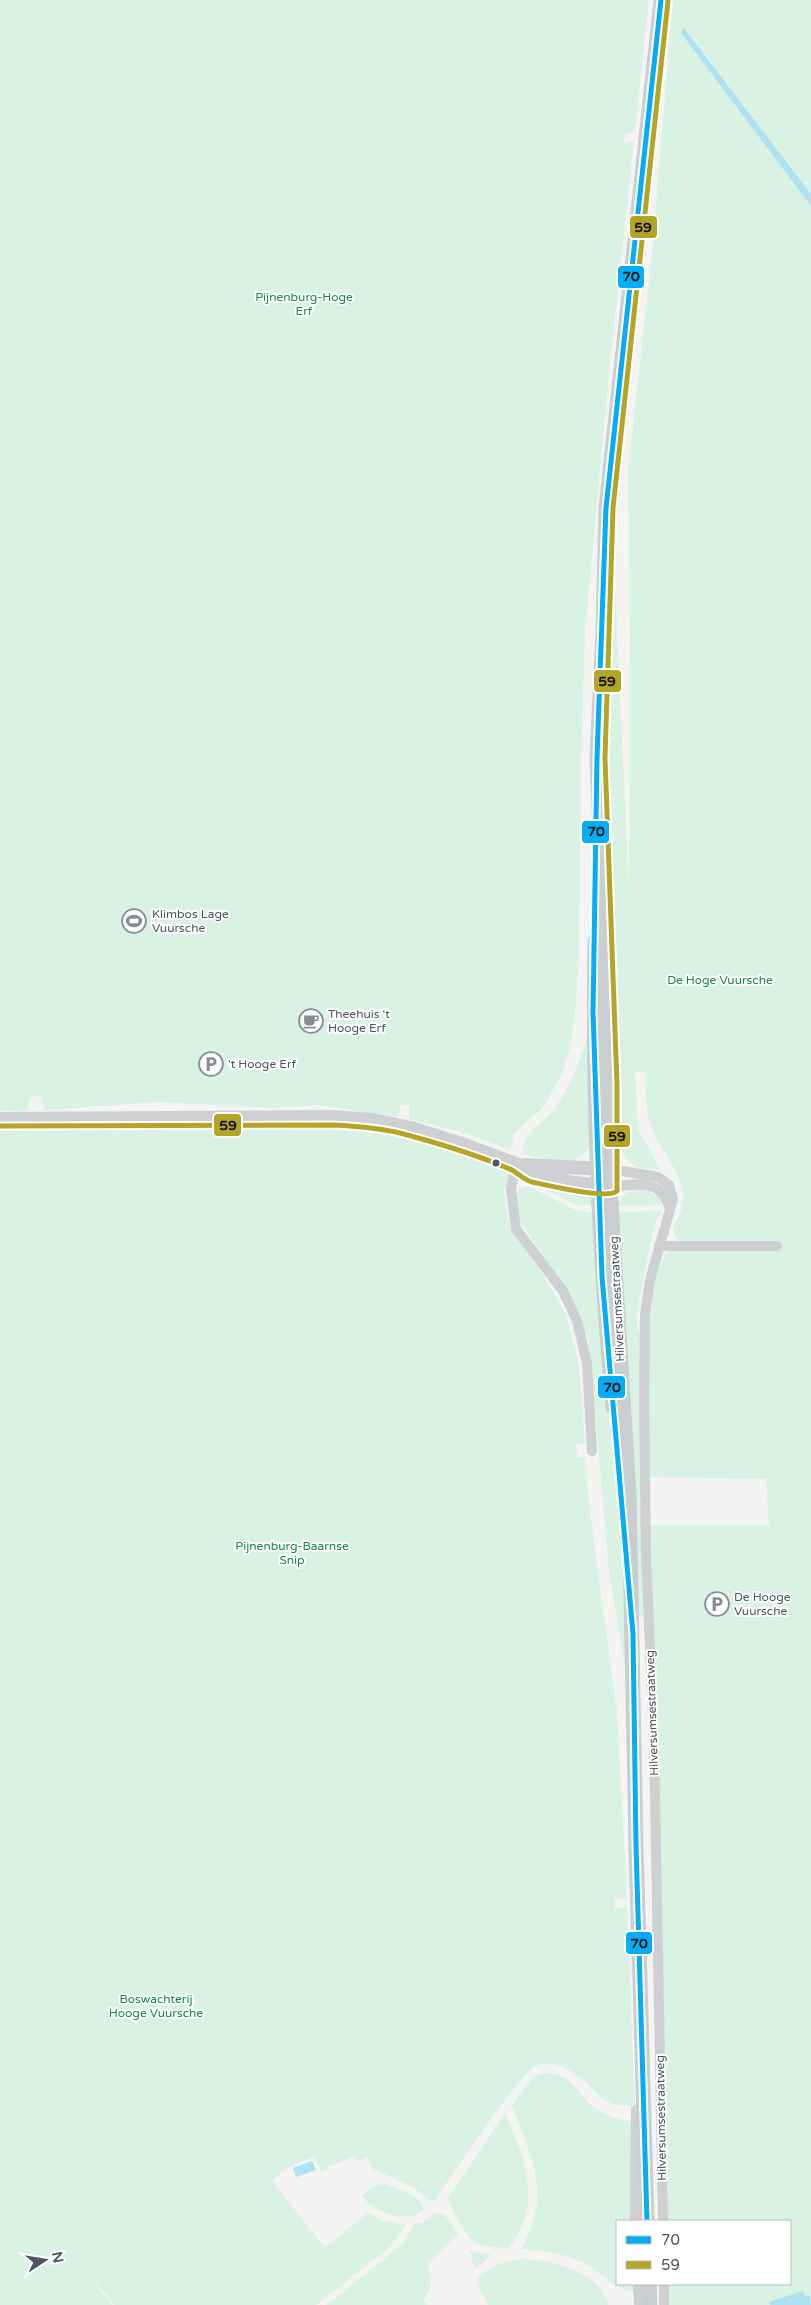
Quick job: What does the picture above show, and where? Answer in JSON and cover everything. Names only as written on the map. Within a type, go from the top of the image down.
[{"type":"main road","name":"Hilversumsestraatweg","points":[[647,2220],[631,1590],[602,1277],[604,1168],[593,1012],[597,779],[606,508],[661,0]]},
{"type":"main road","points":[[649,2285],[650,2305]]},
{"type":"street","points":[[0,1119],[332,1117],[373,1120],[411,1128],[465,1144],[516,1164],[532,1174],[547,1178],[604,1187],[644,1184],[655,1186],[662,1191],[670,1209]]},
{"type":"street","points":[[516,1164],[563,1168],[604,1168]]},
{"type":"street","points":[[516,1164],[511,1189],[516,1229],[563,1291],[577,1321],[587,1363],[592,1451]]},
{"type":"street","name":"Hilversumsestraatweg","points":[[604,1168],[658,1177],[664,1181],[672,1192],[670,1209],[650,1280],[645,1314],[644,1399],[647,1574],[654,1744],[663,2220]]},
{"type":"street","points":[[659,1246],[777,1246]]},
{"type":"street","name":"Hilversumsestraatweg","points":[[635,2220],[636,2110]]},
{"type":"street","points":[[638,2285],[639,2305]]},
{"type":"street","points":[[664,2285],[664,2305]]},
{"type":"green space","name":"Pijnenburg-Hoge Erf","points":[[0,0],[649,0],[635,132],[625,134],[624,143],[634,141],[610,363],[585,632],[581,762],[579,959],[575,1012],[571,1044],[562,1075],[543,1107],[514,1134],[510,1150],[462,1132],[409,1119],[409,1105],[400,1105],[399,1117],[316,1105],[273,1108],[157,1102],[45,1110],[41,1096],[32,1096],[26,1111],[0,1111]]},
{"type":"green space","name":"De Hoge Vuursche","points":[[673,0],[811,0],[811,2305],[669,2305],[668,2285],[791,2285],[791,2220],[667,2220],[649,1525],[769,1525],[766,1479],[649,1477],[648,1353],[652,1296],[656,1273],[665,1255],[672,1249],[754,1251],[680,1242],[675,1237],[673,1226],[680,1213],[683,1200],[682,1188],[672,1164],[649,1122],[645,1072],[635,1072],[638,1129],[660,1169],[648,1169],[633,1165],[622,1152],[609,809],[609,720],[615,585],[629,890],[630,631],[628,472],[651,262]]},
{"type":"green space","points":[[588,1034],[591,1145],[585,1153],[569,1160],[550,1160],[522,1153],[531,1132],[562,1098],[571,1081]]},
{"type":"green space","name":"Pijnenburg-Baarnse Snip","points":[[247,1124],[355,1127],[397,1132],[442,1143],[512,1171],[507,1188],[504,1189],[507,1218],[513,1233],[542,1272],[565,1313],[579,1364],[585,1443],[576,1444],[577,1457],[585,1458],[590,1512],[617,1712],[627,1898],[615,1900],[615,1908],[627,1907],[635,2106],[623,2106],[607,2101],[574,2073],[561,2066],[552,2064],[538,2065],[516,2086],[501,2105],[434,2201],[430,2201],[413,2187],[371,2168],[367,2157],[357,2161],[355,2156],[327,2167],[328,2169],[321,2172],[314,2157],[288,2167],[272,2181],[325,2248],[368,2212],[383,2221],[406,2225],[390,2247],[316,2305],[115,2305],[84,2270],[112,2305],[0,2305],[0,1125]]},
{"type":"green space","points":[[527,1178],[588,1194],[595,1205],[577,1205],[530,1182]]},
{"type":"green space","points":[[528,1186],[575,1210],[596,1213],[607,1392],[628,1621],[625,1668],[609,1571],[589,1341],[568,1292],[522,1225],[517,1207],[518,1188]]},
{"type":"green space","points":[[642,1188],[658,1196],[662,1202],[661,1205],[617,1206],[621,1198],[627,1193]]},
{"type":"green space","points":[[662,1211],[654,1225],[637,1312],[637,1328],[640,1333],[643,1614],[638,1622],[617,1212]]},
{"type":"green space","points":[[545,2073],[563,2077],[591,2105],[602,2113],[636,2122],[637,2220],[616,2220],[616,2285],[639,2285],[639,2292],[629,2291],[614,2285],[590,2266],[567,2256],[521,2249],[531,2229],[536,2210],[536,2177],[532,2160],[512,2105],[534,2076]]},
{"type":"green space","points":[[505,2114],[519,2148],[528,2181],[526,2215],[509,2248],[485,2246],[478,2244],[469,2237],[460,2224],[448,2198]]},
{"type":"green space","points":[[384,2184],[412,2194],[423,2205],[423,2210],[409,2216],[391,2215],[374,2207],[362,2196],[372,2186]]},
{"type":"green space","points":[[436,2213],[444,2214],[458,2234],[428,2263],[431,2288],[423,2300],[427,2305],[327,2305],[405,2242],[414,2223],[421,2223]]},
{"type":"green space","points":[[469,2250],[491,2255],[475,2270]]},
{"type":"green space","points":[[523,2259],[561,2265],[586,2276],[604,2294],[608,2305],[488,2305],[479,2289],[477,2279],[498,2264]]},
{"type":"water","points":[[683,27],[811,194],[811,206],[681,33]]},
{"type":"water","points":[[312,2161],[316,2170],[296,2177],[293,2168]]},
{"type":"water","points":[[803,2291],[805,2296],[810,2296],[811,2305],[770,2305],[769,2302]]},
{"type":"transit line","name":"70","points":[[647,2220],[636,1845],[633,1634],[602,1277],[593,1012],[597,758],[606,508],[661,0]]},
{"type":"transit line","name":"59","points":[[0,1126],[332,1125],[381,1129],[462,1151],[512,1170],[532,1182],[590,1193],[602,1194],[617,1191],[617,1085],[605,758],[613,508],[668,1]]},
{"type":"place","name":"Klimbos Lage Vuursche","points":[[134,921]]},
{"type":"place","name":"Theehuis 't Hooge Erf","points":[[311,1021]]},
{"type":"place","name":"'t Hooge Erf","points":[[211,1064]]},
{"type":"place","name":"De Hooge Vuursche","points":[[717,1604]]},
{"type":"park label","name":"Boswachterij Hooge Vuursche","points":[[156,2006]]}]
